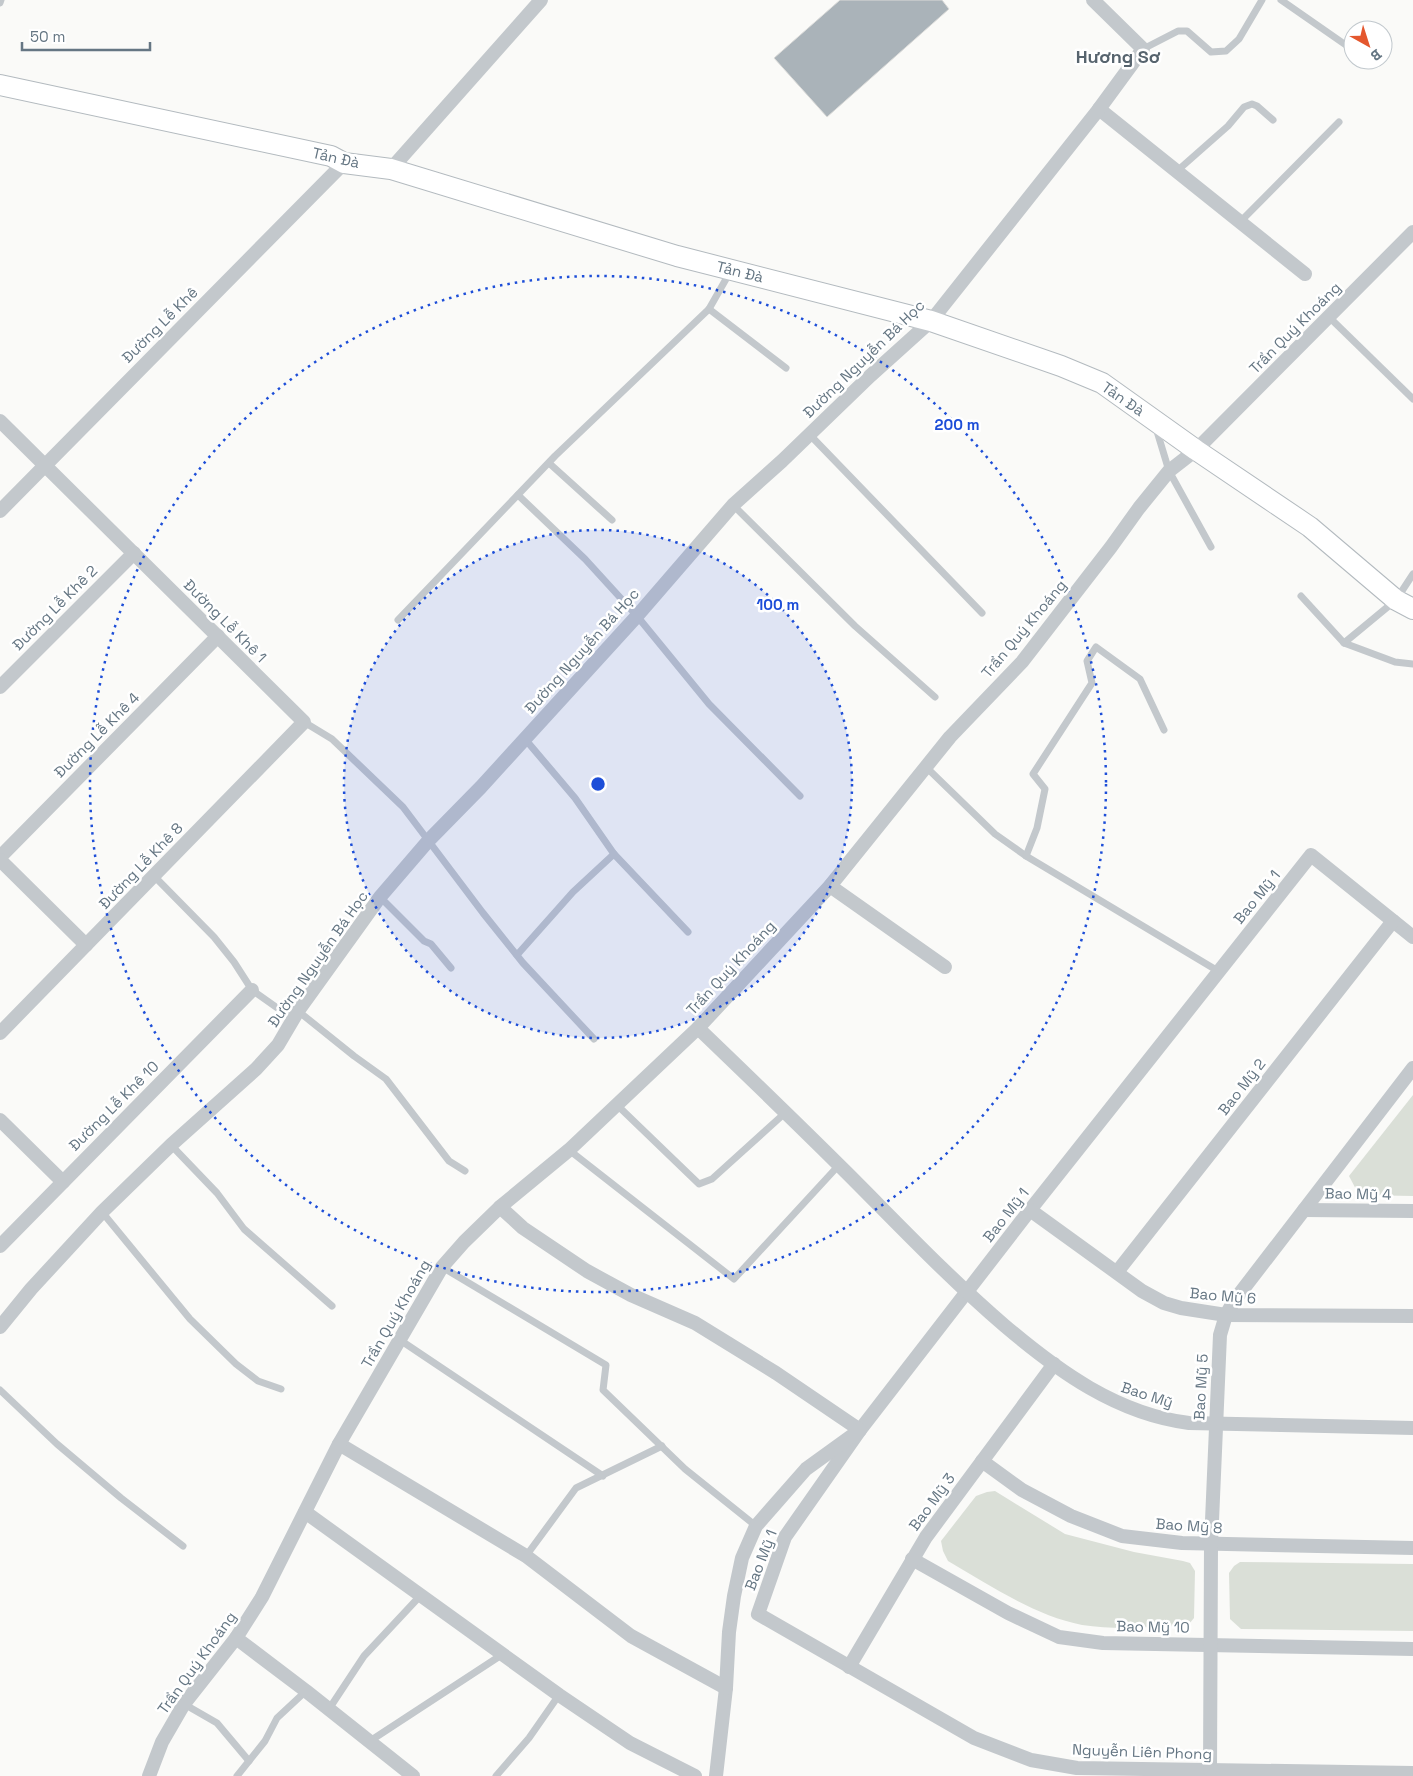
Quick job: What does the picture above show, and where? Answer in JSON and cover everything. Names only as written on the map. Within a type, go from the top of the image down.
[{"type":"main road","name":"Tản Đà","points":[[0,85],[331,156],[344,163],[391,169],[676,256],[931,321],[1061,366],[1102,383],[1196,450],[1310,527],[1404,604]]},
{"type":"street","points":[[391,169],[541,0]]},
{"type":"street","points":[[1092,0],[1143,49]]},
{"type":"street","name":"Đường Nguyễn Bá Học","points":[[0,1327],[31,1289],[102,1212],[256,1069],[278,1045],[296,1015],[380,897],[429,840],[481,787],[637,616],[733,505],[931,321],[1099,109],[1143,49]]},
{"type":"street","points":[[1099,109],[1305,274]]},
{"type":"street","name":"Đường Lễ Khê","points":[[0,511],[344,163]]},
{"type":"street","name":"Trần Quý Khoáng","points":[[149,1776],[162,1742],[184,1704],[236,1638],[262,1597],[339,1444],[442,1266],[500,1207],[569,1150],[698,1028],[830,886],[950,737],[1022,662],[1169,471],[1196,450],[1413,232]]},
{"type":"street","name":"Đường Lễ Khê 1","points":[[0,421],[304,722]]},
{"type":"street","name":"Đường Lễ Khê 2","points":[[0,687],[134,553]]},
{"type":"street","name":"Đường Lễ Khê 4","points":[[0,859],[218,636]]},
{"type":"street","name":"Đường Lễ Khê 8","points":[[0,1033],[304,722]]},
{"type":"street","name":"Bao Mỹ 1","points":[[758,1614],[785,1537],[860,1430],[1030,1210],[1312,855],[1392,921]]},
{"type":"street","points":[[0,859],[86,945]]},
{"type":"street","points":[[830,886],[945,967]]},
{"type":"street","points":[[1392,921],[1413,937]]},
{"type":"street","name":"Bao Mỹ 2","points":[[1117,1272],[1392,921]]},
{"type":"street","name":"Đường Lễ Khê 10","points":[[0,1246],[252,990]]},
{"type":"street","name":"Bao Mỹ","points":[[698,1028],[966,1292],[1029,1347],[1079,1382],[1105,1397],[1130,1409],[1176,1421],[1215,1424],[1413,1428]]},
{"type":"street","name":"Bao Mỹ 5","points":[[1210,1770],[1211,1544],[1220,1335],[1226,1315],[1234,1301],[1413,1068]]},
{"type":"street","points":[[0,1120],[63,1182]]},
{"type":"street","points":[[500,1207],[523,1228],[587,1272],[631,1295],[695,1323],[860,1430],[806,1469],[756,1526],[742,1558],[729,1632],[726,1688],[716,1776]]},
{"type":"street","name":"Bao Mỹ 6","points":[[1030,1210],[1142,1290],[1164,1303],[1204,1313],[1226,1315],[1413,1316]]},
{"type":"street","name":"Bao Mỹ 4","points":[[1304,1210],[1413,1211]]},
{"type":"street","name":"Bao Mỹ 3","points":[[849,1667],[926,1537],[1054,1364]]},
{"type":"street","points":[[339,1444],[526,1556],[631,1636],[726,1688]]},
{"type":"street","name":"Bao Mỹ 8","points":[[982,1461],[1022,1490],[1071,1516],[1122,1536],[1182,1543],[1413,1548]]},
{"type":"street","points":[[305,1512],[559,1695],[630,1743],[695,1776]]},
{"type":"street","name":"Bao Mỹ 10","points":[[912,1559],[1008,1613],[1059,1637],[1103,1643],[1413,1649]]},
{"type":"street","name":"Nguyễn Liên Phong","points":[[758,1614],[974,1738],[1031,1760],[1077,1768],[1413,1773]]},
{"type":"street","points":[[236,1638],[370,1741],[412,1776]]},
{"type":"lane","points":[[1143,49],[1178,30],[1187,31],[1211,52],[1226,51],[1239,39],[1262,0]]},
{"type":"lane","points":[[1281,0],[1343,43]]},
{"type":"lane","points":[[1178,171],[1228,126],[1244,107],[1252,104],[1257,106],[1272,120]]},
{"type":"lane","points":[[1240,222],[1339,122]]},
{"type":"lane","points":[[398,620],[549,463],[709,309],[731,270]]},
{"type":"lane","points":[[709,309],[786,368]]},
{"type":"lane","points":[[1329,318],[1413,399]]},
{"type":"lane","points":[[1154,420],[1169,471],[1211,547]]},
{"type":"lane","points":[[809,434],[982,613]]},
{"type":"lane","points":[[549,463],[612,520]]},
{"type":"lane","points":[[518,495],[585,559],[637,616],[709,704],[800,796]]},
{"type":"lane","points":[[733,505],[855,626],[935,697]]},
{"type":"lane","points":[[1344,643],[1404,604],[1413,574]]},
{"type":"lane","points":[[1301,596],[1344,643],[1395,662],[1413,664]]},
{"type":"lane","points":[[1026,856],[1037,828],[1045,789],[1034,774],[1092,683],[1087,661],[1096,647],[1140,679],[1164,730]]},
{"type":"lane","name":"Đường Lễ Khê 1","points":[[304,722],[332,739],[403,807],[517,955],[594,1038]]},
{"type":"lane","points":[[524,738],[575,798],[614,854],[688,932]]},
{"type":"lane","points":[[926,767],[995,834],[1026,856],[1218,971]]},
{"type":"lane","points":[[517,955],[573,892],[614,854]]},
{"type":"lane","points":[[154,876],[214,937],[234,962],[252,990],[296,1015],[386,1079],[449,1161],[465,1171]]},
{"type":"lane","points":[[380,897],[424,941],[431,944],[450,968]]},
{"type":"lane","points":[[617,1105],[699,1184],[712,1179],[785,1113]]},
{"type":"lane","points":[[171,1146],[217,1193],[244,1229],[332,1306]]},
{"type":"lane","points":[[569,1150],[734,1279],[839,1165]]},
{"type":"lane","points":[[102,1212],[190,1319],[236,1364],[258,1381],[281,1388]]},
{"type":"lane","points":[[442,1266],[606,1365],[603,1390],[685,1469],[756,1526]]},
{"type":"lane","points":[[400,1340],[603,1476]]},
{"type":"lane","points":[[0,1390],[57,1444],[183,1546]]},
{"type":"lane","points":[[526,1556],[576,1488],[662,1446]]},
{"type":"lane","points":[[329,1709],[364,1656],[421,1595]]},
{"type":"lane","points":[[370,1741],[503,1654]]},
{"type":"lane","points":[[237,1776],[265,1741],[276,1718],[306,1691]]},
{"type":"lane","points":[[496,1776],[529,1738],[559,1695]]},
{"type":"lane","points":[[184,1704],[217,1722],[249,1762]]},
{"type":"shaded area","points":[[1413,1095],[1413,1196],[1359,1195],[1349,1176]]},
{"type":"shaded area","points":[[995,1491],[1065,1534],[1134,1552],[1190,1563],[1195,1571],[1194,1618],[1189,1624],[1182,1626],[1119,1628],[1094,1627],[1064,1621],[1013,1599],[948,1561],[941,1541],[976,1496]]},
{"type":"shaded area","points":[[1240,1562],[1413,1564],[1413,1631],[1241,1629],[1230,1619],[1229,1573]]},
{"type":"building","points":[[840,0],[942,0],[949,9],[827,117],[774,58]]},
{"type":"district","name":"Hương Sơ","points":[[1118,57]]}]
